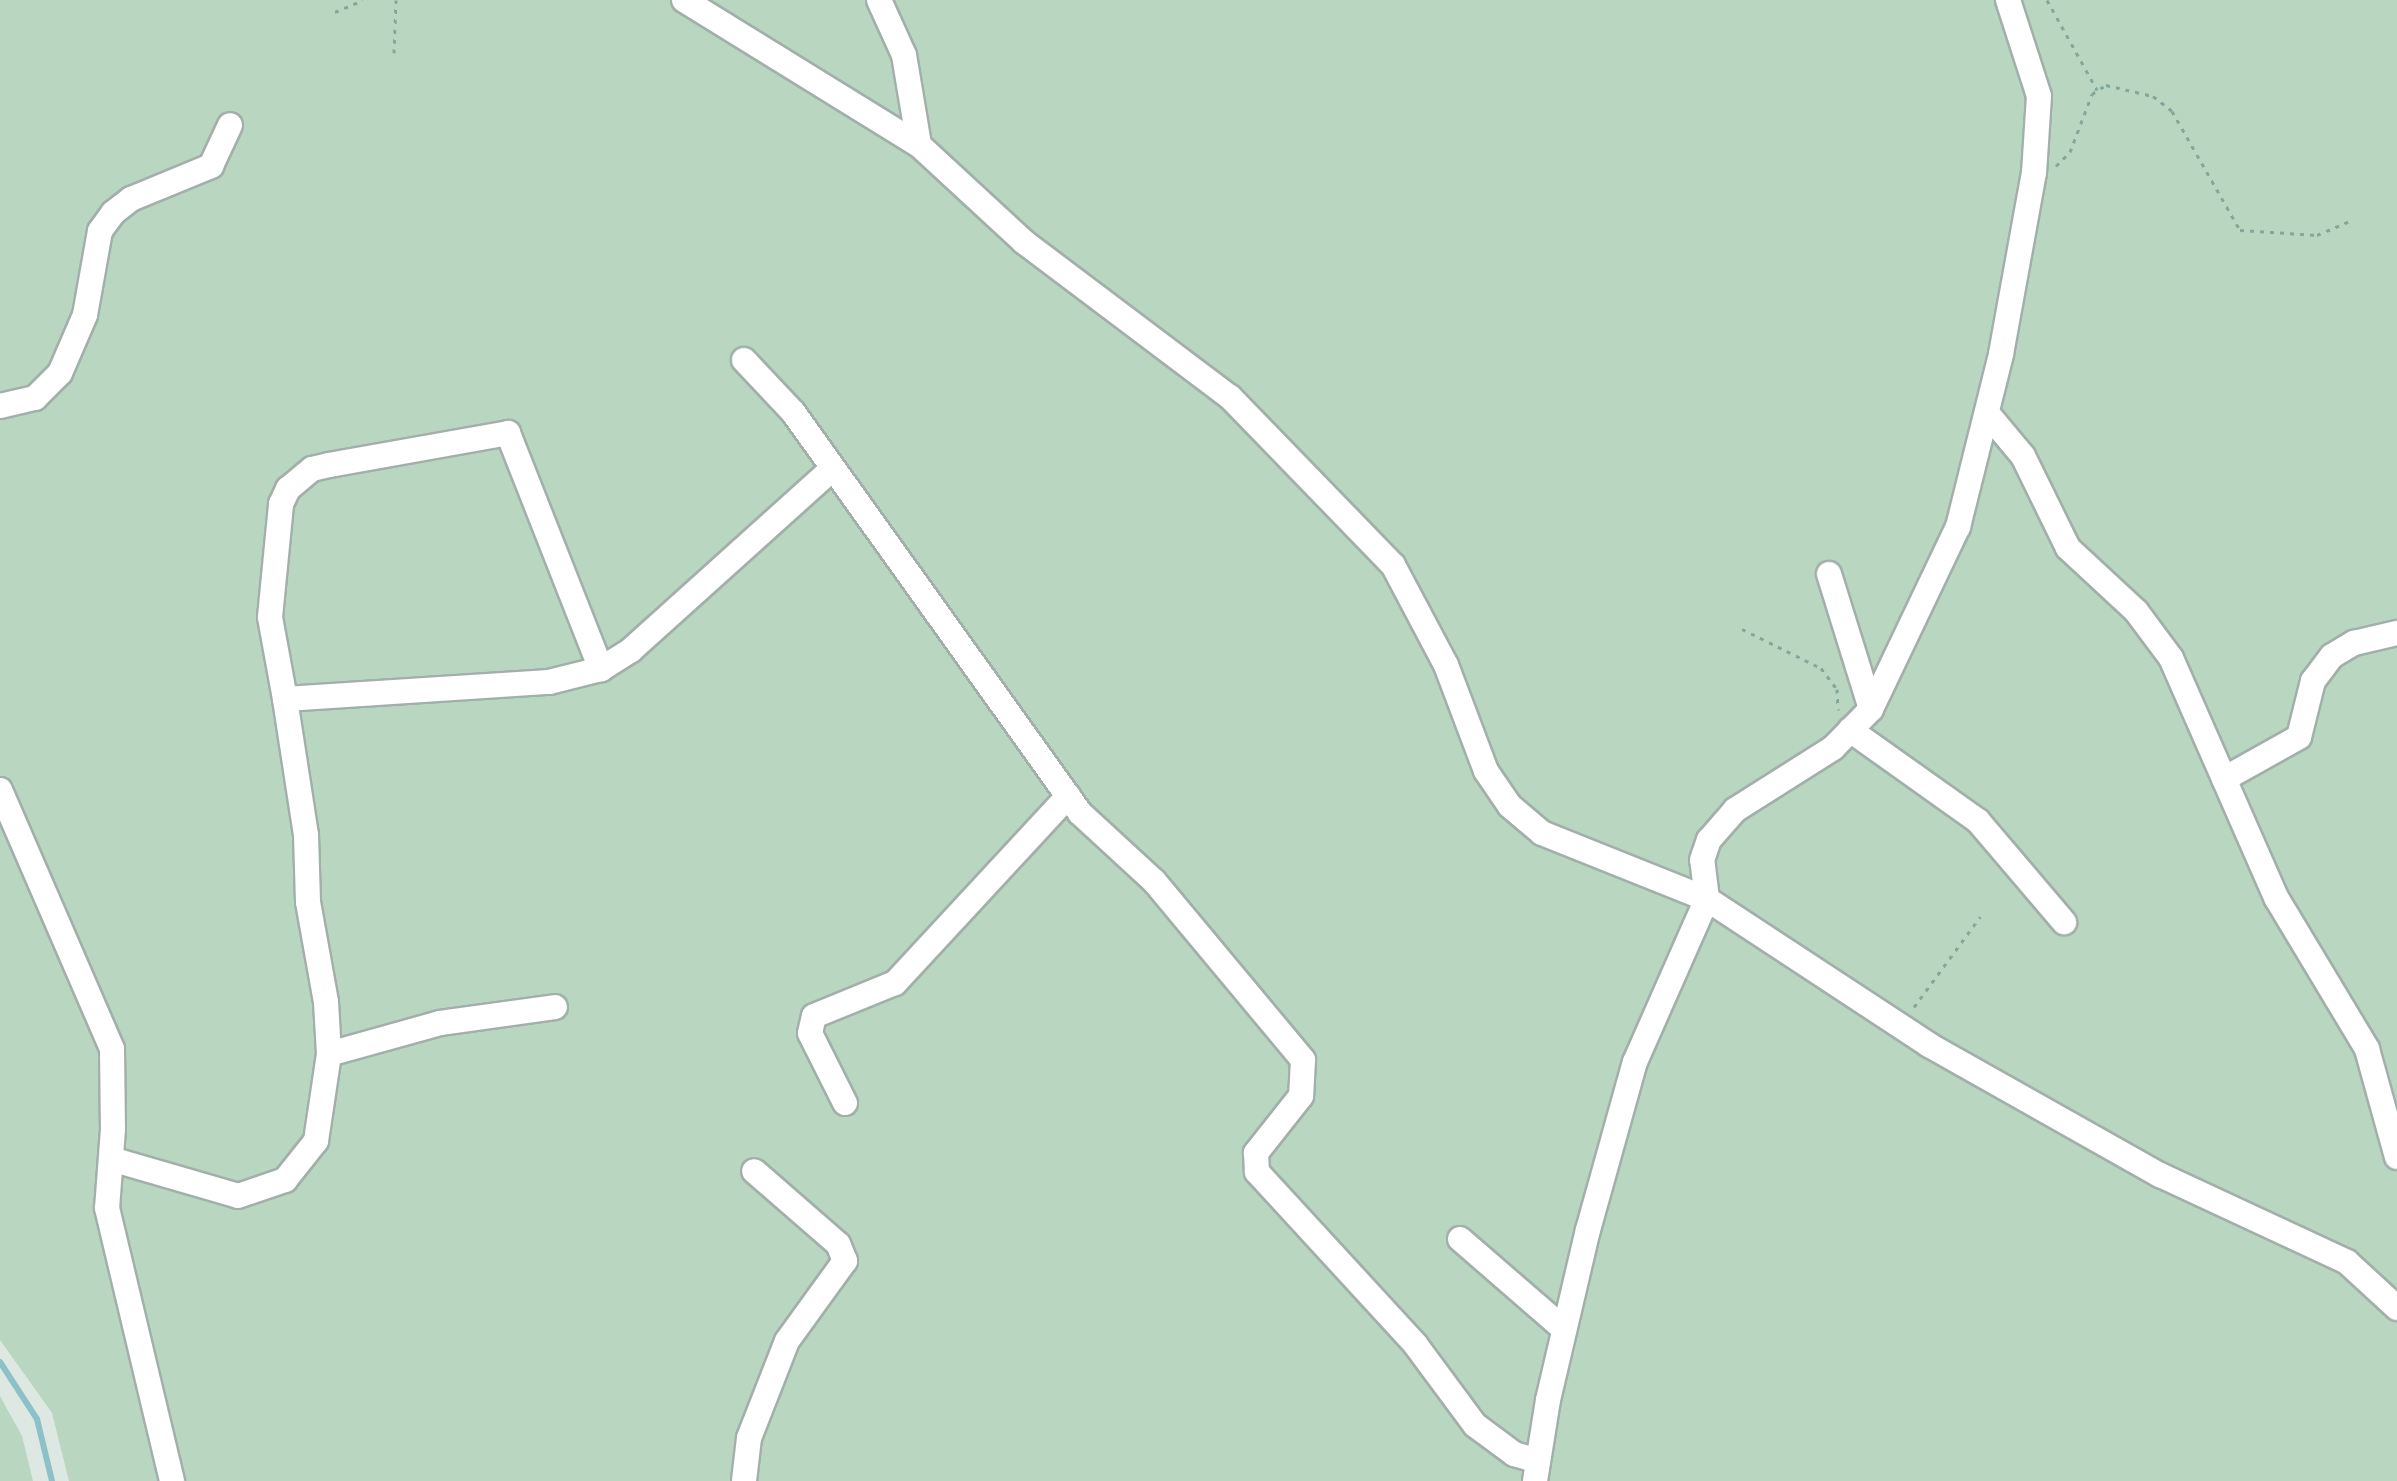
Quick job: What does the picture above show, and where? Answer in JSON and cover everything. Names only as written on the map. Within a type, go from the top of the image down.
[{"type":"street","points":[[684,0],[919,145],[1024,242],[1230,397],[1393,565],[1446,665],[1486,771],[1510,806],[1542,833],[1579,852],[1707,899],[1900,1027],[2160,1175],[2347,1262],[2397,1308]]},
{"type":"street","points":[[879,0],[904,55],[919,145]]},
{"type":"street","points":[[744,360],[793,412],[831,470],[1080,813],[1154,881],[1303,1060],[1301,1096],[1256,1153],[1257,1172],[1415,1344],[1475,1425],[1536,1471],[1564,1329],[1635,1062],[1707,899],[1702,860],[1719,823],[1833,748],[1843,724],[1871,709],[1958,527],[1987,413],[2034,173],[2039,96],[2008,0]]},
{"type":"street","points":[[0,406],[35,398],[60,373],[85,315],[100,231],[113,213],[131,199],[211,166],[230,125]]},
{"type":"street","points":[[1987,413],[2023,456],[2068,548],[2136,611],[2164,645],[2289,923],[2360,1035],[2397,1157]]},
{"type":"street","points":[[111,1159],[238,1196],[263,1191],[285,1180],[316,1141],[329,1054],[326,1002],[308,902],[306,835],[270,617],[281,504],[288,489],[312,469],[508,433],[601,669]]},
{"type":"street","points":[[285,699],[549,682],[601,669],[631,650],[831,470]]},
{"type":"street","points":[[1829,574],[1871,709]]},
{"type":"street","points":[[2224,779],[2299,737],[2313,681],[2332,656],[2354,643],[2397,633]]},
{"type":"street","points":[[1843,724],[1978,821],[2064,922]]},
{"type":"street","points":[[0,790],[112,1049],[111,1159],[107,1208],[172,1481]]},
{"type":"street","points":[[845,1103],[810,1033],[814,1016],[895,983],[1068,796]]},
{"type":"street","points":[[329,1054],[440,1023],[555,1007]]},
{"type":"street","points":[[744,1481],[749,1438],[787,1341],[845,1261],[838,1244],[754,1171]]},
{"type":"street","points":[[1460,1239],[1564,1329]]},
{"type":"path","points":[[335,12],[363,0]]},
{"type":"path","points":[[394,53],[396,0]]},
{"type":"path","points":[[2047,0],[2097,90]]},
{"type":"path","points":[[2034,173],[2051,169],[2070,152],[2097,90],[2106,85],[2153,96],[2172,111],[2240,230],[2317,235],[2352,220]]},
{"type":"path","points":[[1742,629],[1831,677],[1839,698],[1843,724]]},
{"type":"path","points":[[1900,1027],[1980,917]]},
{"type":"green space","points":[[0,0],[2397,0],[2397,1481],[69,1481],[52,1413],[0,1340]]},
{"type":"green space","points":[[0,1396],[22,1436],[33,1481],[0,1481]]},
{"type":"waterway","points":[[0,1362],[37,1419],[52,1481]]}]
